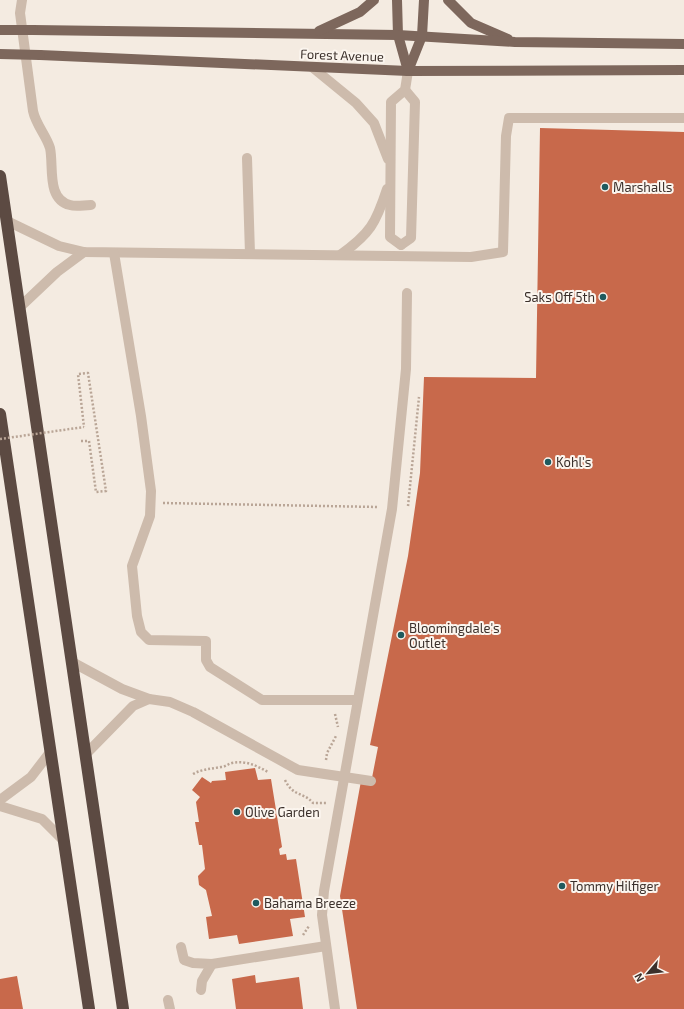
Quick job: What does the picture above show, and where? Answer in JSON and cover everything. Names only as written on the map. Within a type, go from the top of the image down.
[{"type":"highway","points":[[0,176],[123,1009]]},
{"type":"highway","points":[[0,414],[89,1009]]},
{"type":"main road","points":[[315,33],[360,12],[374,0]]},
{"type":"main road","points":[[397,0],[398,34],[408,71]]},
{"type":"main road","points":[[408,71],[422,36],[424,0]]},
{"type":"main road","points":[[448,0],[472,23],[515,42]]},
{"type":"main road","name":"Forest Avenue","points":[[0,30],[398,34],[515,42],[684,44]]},
{"type":"main road","name":"Forest Avenue","points":[[0,54],[408,71],[684,70]]},
{"type":"lane","points":[[22,0],[20,13],[33,111],[38,126],[48,143],[50,150],[54,188],[57,197],[63,203],[71,206],[91,205]]},
{"type":"lane","points":[[312,67],[356,103],[374,124],[390,164]]},
{"type":"lane","points":[[401,245],[390,237],[389,181],[391,102],[405,90],[408,71]]},
{"type":"lane","points":[[401,245],[411,238],[415,110],[415,102],[405,90]]},
{"type":"lane","points":[[7,221],[59,246],[84,252],[471,257],[503,252],[506,136],[509,118],[684,118]]},
{"type":"lane","points":[[247,158],[250,254]]},
{"type":"lane","points":[[340,256],[366,235],[380,210],[389,181]]},
{"type":"lane","points":[[401,245],[401,257]]},
{"type":"lane","points":[[20,307],[59,270],[84,252]]},
{"type":"lane","points":[[114,253],[142,423],[151,491],[150,516],[132,566],[137,616],[141,632],[149,640],[206,641],[206,660],[210,667],[262,700],[357,700]]},
{"type":"lane","points":[[335,1009],[322,915],[323,897],[392,509],[406,369],[407,293]]},
{"type":"lane","points":[[72,662],[122,689],[149,699],[170,702],[193,712],[298,770],[371,781]]},
{"type":"lane","points":[[86,755],[133,706],[149,699]]},
{"type":"lane","points":[[0,800],[31,777],[51,750]]},
{"type":"lane","points":[[0,806],[42,819],[65,842]]},
{"type":"lane","points":[[181,947],[184,960],[193,963],[212,964],[326,946]]},
{"type":"lane","points":[[200,990],[202,982],[212,964]]},
{"type":"path","points":[[0,439],[84,427],[78,374],[88,373],[106,491],[96,492],[89,441],[81,441]]},
{"type":"path","points":[[150,509],[162,503],[370,507],[407,512],[419,397]]},
{"type":"path","points":[[325,803],[327,753],[336,736],[338,726],[337,719],[329,699]]},
{"type":"path","points":[[193,774],[203,770],[224,767],[234,762],[250,763],[272,773]]},
{"type":"path","points":[[278,777],[286,780],[288,787],[296,794],[309,798],[312,803],[339,803]]},
{"type":"building","points":[[540,128],[684,132],[684,1009],[357,1009],[340,896],[361,781],[371,783],[378,747],[370,745],[408,556],[420,473],[424,377],[536,378]]},
{"type":"building","points":[[255,768],[258,780],[271,779],[282,847],[279,849],[280,855],[286,854],[287,860],[296,859],[305,917],[290,919],[293,936],[239,944],[237,935],[209,939],[206,917],[212,916],[206,890],[199,885],[198,876],[205,869],[202,845],[199,845],[195,822],[199,822],[196,802],[200,797],[192,790],[202,777],[211,783],[212,781],[226,780],[225,772]]},
{"type":"building","points":[[255,975],[256,983],[299,977],[303,1009],[236,1009],[232,979]]},
{"type":"building","points":[[17,976],[23,1009],[0,1009],[0,979]]},
{"type":"place","name":"Marshalls","points":[[605,187]]},
{"type":"place","name":"Saks Off 5th","points":[[603,297]]},
{"type":"place","name":"Kohl's","points":[[548,462]]},
{"type":"place","name":"Bloomingdale's Outlet","points":[[401,635]]},
{"type":"place","name":"Olive Garden","points":[[237,812]]},
{"type":"place","name":"Tommy Hilfiger","points":[[562,886]]},
{"type":"place","name":"Bahama Breeze","points":[[256,903]]}]
